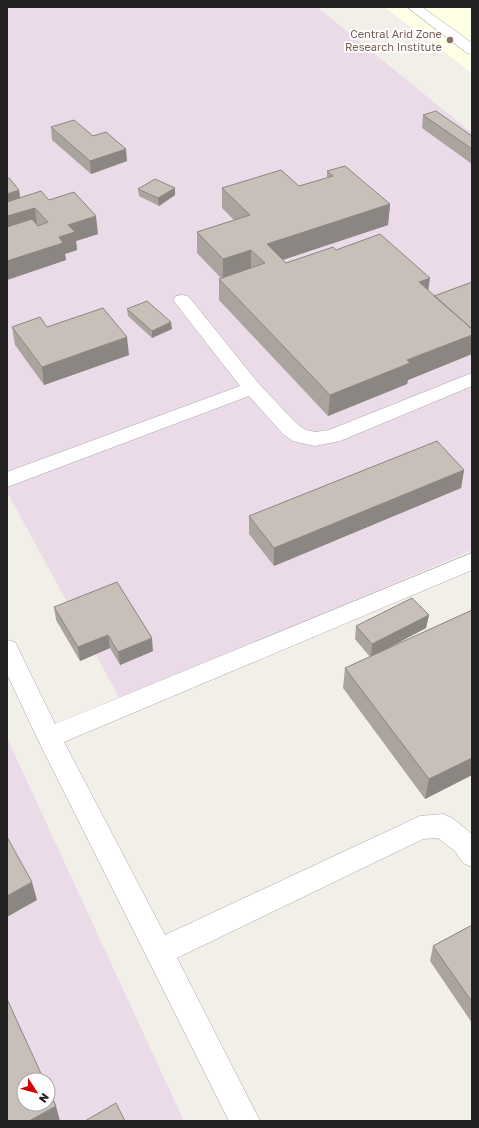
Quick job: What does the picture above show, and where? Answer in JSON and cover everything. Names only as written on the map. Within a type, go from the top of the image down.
[{"type":"street","points":[[414,7],[472,50]]},
{"type":"street","points":[[182,300],[252,388],[290,429],[300,436],[315,438],[333,436],[472,379]]},
{"type":"street","points":[[7,480],[252,388]]},
{"type":"street","points":[[49,737],[472,561]]},
{"type":"street","points":[[7,649],[49,737],[245,1121]]},
{"type":"street","points":[[159,952],[420,828],[443,826],[464,843],[472,855]]},
{"type":"shaded area","points":[[7,7],[317,7],[472,133],[472,550],[121,701],[7,492]]},
{"type":"shaded area","name":"Central Arid Zone Research Institute","points":[[384,7],[472,7],[472,73]]},
{"type":"shaded area","points":[[7,738],[184,1121],[7,1121]]},
{"type":"building","points":[[436,111],[472,136],[472,149],[423,115]]},
{"type":"building","points":[[74,120],[93,136],[106,132],[126,149],[90,161],[51,127]]},
{"type":"building","points":[[345,166],[390,204],[267,244],[286,263],[333,247],[336,250],[380,234],[430,278],[419,282],[472,329],[472,335],[407,360],[410,363],[330,395],[219,279],[265,263],[251,250],[223,259],[197,232],[250,215],[222,188],[281,170],[299,186],[333,176],[327,171]]},
{"type":"building","points":[[9,178],[19,190],[7,194],[7,179]]},
{"type":"building","points":[[155,179],[175,188],[158,198],[138,189]]},
{"type":"building","points":[[41,191],[49,200],[74,192],[96,216],[68,225],[75,232],[59,237],[63,243],[7,261],[7,227],[32,219],[38,226],[48,222],[35,208],[7,216],[7,202]]},
{"type":"building","points":[[472,282],[472,329],[434,296]]},
{"type":"building","points":[[147,301],[171,322],[152,331],[127,309]]},
{"type":"building","points":[[103,308],[127,337],[42,367],[12,327],[40,317],[47,327]]},
{"type":"building","points":[[437,441],[464,470],[274,548],[249,516]]},
{"type":"building","points":[[117,582],[152,638],[118,652],[108,635],[78,647],[54,607]]},
{"type":"building","points":[[412,598],[429,615],[372,644],[356,626]]},
{"type":"building","points":[[472,610],[472,758],[429,779],[345,668]]},
{"type":"building","points":[[7,837],[32,882],[7,896]]},
{"type":"building","points":[[472,925],[472,1002],[433,946]]},
{"type":"building","points":[[7,999],[40,1072],[16,1072],[16,1112],[45,1112],[29,1121],[7,1121]]},
{"type":"building","points":[[116,1103],[125,1121],[85,1121]]},
{"type":"place","name":"Central Arid Zone Research Institute","points":[[450,40]]}]
